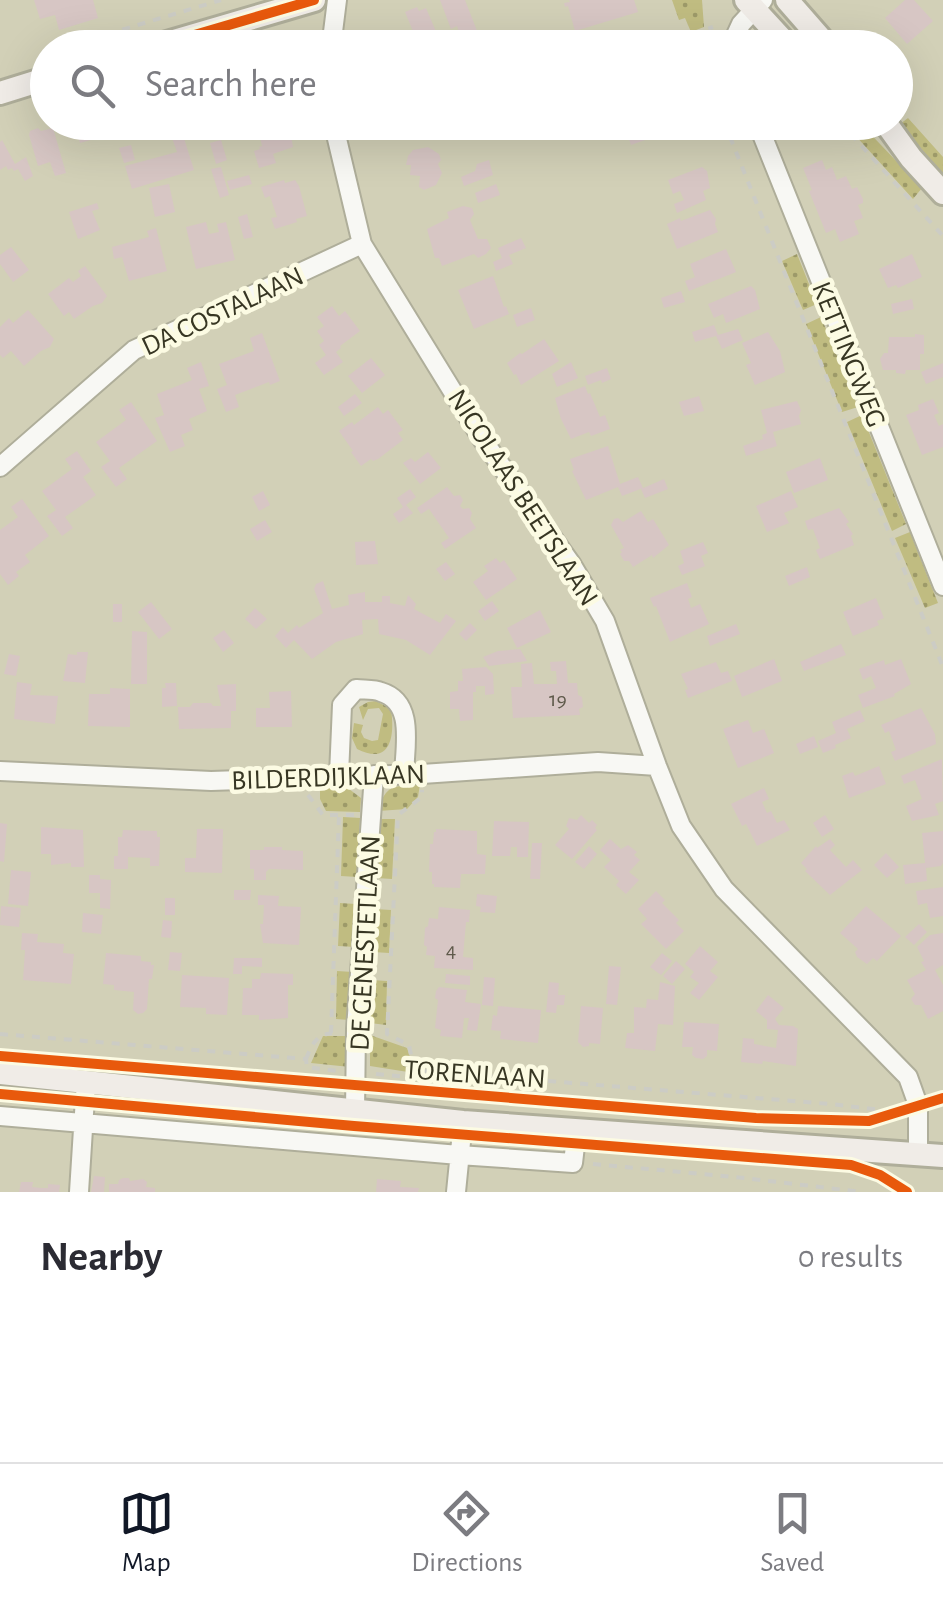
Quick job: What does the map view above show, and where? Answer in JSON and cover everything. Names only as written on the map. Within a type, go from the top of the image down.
[{"type":"main road","points":[[212,30],[314,0]]},
{"type":"main road","points":[[787,0],[813,30]]},
{"type":"main road","points":[[754,3],[776,30]]},
{"type":"main road","points":[[0,93],[30,84]]},
{"type":"main road","points":[[892,140],[912,158]]},
{"type":"main road","points":[[899,140],[943,193]]},
{"type":"main road","name":"TORENLAAN","points":[[0,1073],[463,1122],[943,1156]]},
{"type":"street","points":[[333,30],[337,0]]},
{"type":"street","points":[[736,30],[754,3]]},
{"type":"street","name":"NICOLAAS BEETSLAAN","points":[[337,140],[362,244],[482,439],[572,565],[605,621],[656,766],[682,826],[724,889],[908,1078],[918,1105]]},
{"type":"street","name":"KETTINGWEG","points":[[764,140],[943,586]]},
{"type":"street","name":"DA COSTALAAN","points":[[0,468],[134,350],[362,244]]},
{"type":"street","points":[[339,775],[342,705],[356,689],[381,691],[398,700],[406,718],[413,774]]},
{"type":"street","name":"BILDERDIJKLAAN","points":[[0,771],[211,780],[413,774],[598,762],[656,766]]},
{"type":"street","name":"DE GENESTETLAAN","points":[[355,1112],[356,1029],[374,775]]},
{"type":"street","points":[[78,1192],[86,1082]]},
{"type":"street","points":[[918,1105],[918,1154]]},
{"type":"street","points":[[0,1116],[574,1162],[577,1129]]},
{"type":"street","points":[[456,1192],[463,1122]]},
{"type":"path","points":[[121,30],[222,0]]},
{"type":"path","points":[[700,30],[712,22],[716,30]]},
{"type":"path","points":[[731,140],[943,667]]},
{"type":"path","points":[[856,140],[943,236]]},
{"type":"path","points":[[296,777],[322,815],[398,815],[422,797],[413,774]]},
{"type":"path","points":[[331,1033],[339,814]]},
{"type":"path","points":[[398,815],[387,1034],[409,1045],[414,1070]]},
{"type":"path","points":[[356,1029],[324,1034],[313,1041],[307,1067],[408,1077],[414,1070]]},
{"type":"path","points":[[0,1034],[306,1059]]},
{"type":"path","points":[[414,1070],[899,1112]]},
{"type":"path","points":[[869,1121],[918,1105]]},
{"type":"path","points":[[574,1162],[862,1192]]},
{"type":"shaded area","points":[[672,0],[702,0],[704,27],[690,30],[685,18],[679,20]]},
{"type":"shaded area","points":[[913,124],[943,157],[943,174],[913,139]]},
{"type":"shaded area","points":[[859,140],[876,140],[922,188],[913,199]]},
{"type":"shaded area","points":[[797,254],[817,304],[803,310],[782,261]]},
{"type":"shaded area","points":[[821,317],[858,407],[842,412],[806,324]]},
{"type":"shaded area","points":[[862,415],[906,524],[892,531],[847,422]]},
{"type":"shaded area","points":[[910,532],[938,603],[925,608],[895,538]]},
{"type":"shaded area","points":[[376,701],[391,709],[392,729],[388,746],[377,754],[357,749],[352,738],[354,723],[363,725],[364,738],[378,740],[383,714],[379,708],[368,709],[363,720],[359,707]]},
{"type":"shaded area","points":[[420,784],[418,797],[407,809],[378,811],[384,795],[392,788]]},
{"type":"shaded area","points":[[320,786],[345,786],[361,798],[360,812],[326,811],[320,799]]},
{"type":"shaded area","points":[[343,817],[360,818],[357,877],[341,876]]},
{"type":"shaded area","points":[[378,819],[395,819],[392,879],[376,878]]},
{"type":"shaded area","points":[[340,903],[356,904],[355,947],[338,946]]},
{"type":"shaded area","points":[[375,909],[391,910],[389,953],[373,952]]},
{"type":"shaded area","points":[[337,971],[353,972],[349,1020],[336,1019]]},
{"type":"shaded area","points":[[372,980],[387,981],[386,1025],[370,1023]]},
{"type":"shaded area","points":[[370,1035],[407,1048],[411,1060],[408,1072],[370,1066]]},
{"type":"shaded area","points":[[323,1036],[352,1036],[350,1067],[311,1063]]},
{"type":"building","points":[[34,0],[93,0],[98,18],[59,30],[55,15],[40,19]]},
{"type":"building","points":[[440,0],[465,0],[477,30],[458,30],[457,26],[451,29]]},
{"type":"building","points":[[634,0],[638,12],[575,30],[564,3]]},
{"type":"building","points":[[905,0],[914,0],[933,21],[913,39],[913,30],[895,30],[885,18]]},
{"type":"building","points":[[426,8],[435,30],[412,30],[405,12]]},
{"type":"building","points":[[2,140],[15,164],[26,157],[33,176],[25,181],[18,169],[8,170],[6,166],[0,170]]},
{"type":"building","points":[[30,140],[56,140],[66,173],[55,176],[50,162],[38,166]]},
{"type":"building","points":[[173,140],[185,140],[194,170],[132,189],[125,166],[177,152]]},
{"type":"building","points":[[221,140],[227,160],[216,164],[210,143]]},
{"type":"building","points":[[261,140],[292,140],[293,147],[273,154],[276,163],[259,168],[254,151],[262,146]]},
{"type":"building","points":[[131,145],[135,160],[124,163],[119,148]]},
{"type":"building","points":[[428,147],[439,154],[442,173],[436,185],[424,190],[419,187],[420,176],[410,175],[411,165],[406,165],[413,150]]},
{"type":"building","points":[[489,160],[493,175],[464,186],[461,177]]},
{"type":"building","points":[[822,160],[826,170],[832,167],[837,180],[846,176],[863,199],[858,205],[863,218],[854,221],[859,234],[840,242],[835,229],[826,233],[803,168]]},
{"type":"building","points":[[221,167],[229,195],[220,198],[211,169]]},
{"type":"building","points":[[702,167],[707,171],[710,188],[703,191],[706,200],[677,213],[674,204],[684,200],[680,191],[673,194],[668,180]]},
{"type":"building","points":[[249,175],[252,184],[230,190],[227,181]]},
{"type":"building","points":[[295,180],[299,186],[307,216],[275,229],[271,218],[277,217],[270,196],[265,198],[261,187]]},
{"type":"building","points":[[169,184],[175,212],[155,217],[149,188]]},
{"type":"building","points":[[496,184],[500,195],[478,203],[475,193]]},
{"type":"building","points":[[97,203],[99,209],[92,211],[100,230],[78,239],[69,212]]},
{"type":"building","points":[[463,206],[472,208],[470,220],[478,239],[487,239],[491,248],[478,258],[474,254],[442,266],[439,258],[435,258],[427,229],[449,218],[447,212]]},
{"type":"building","points":[[710,210],[718,232],[677,249],[667,224]]},
{"type":"building","points":[[247,214],[253,237],[244,239],[238,217]]},
{"type":"building","points":[[206,222],[209,234],[219,232],[217,224],[226,222],[235,260],[196,269],[186,227]]},
{"type":"building","points":[[156,228],[167,271],[129,281],[122,257],[114,259],[112,247],[149,237],[147,231]]},
{"type":"building","points":[[521,238],[526,248],[509,255],[513,264],[496,271],[493,262],[502,258],[498,248]]},
{"type":"building","points":[[11,247],[29,270],[13,282],[0,264],[0,255]]},
{"type":"building","points":[[726,249],[736,272],[689,291],[685,281],[695,277],[690,264]]},
{"type":"building","points":[[912,254],[922,277],[898,288],[888,288],[879,269]]},
{"type":"building","points":[[85,266],[107,296],[74,319],[69,312],[64,316],[48,294],[69,278],[73,282],[81,276],[78,271]]},
{"type":"building","points":[[493,276],[509,314],[474,329],[458,290]]},
{"type":"building","points":[[751,286],[760,309],[726,323],[723,314],[714,318],[708,304]]},
{"type":"building","points":[[681,291],[685,302],[664,308],[661,298]]},
{"type":"building","points":[[912,299],[914,309],[893,314],[891,304]]},
{"type":"building","points":[[332,306],[339,316],[345,311],[360,331],[336,352],[343,362],[324,375],[315,363],[326,355],[319,345],[324,341],[317,331],[324,326],[317,317]]},
{"type":"building","points":[[531,308],[535,320],[517,327],[513,315]]},
{"type":"building","points":[[28,310],[54,339],[50,347],[24,366],[11,351],[3,358],[0,355],[0,327],[9,318],[13,323]]},
{"type":"building","points":[[714,325],[718,335],[738,329],[743,340],[722,349],[716,336],[695,342],[692,332]]},
{"type":"building","points":[[768,332],[780,351],[785,372],[755,385],[742,343]]},
{"type":"building","points":[[262,333],[280,381],[235,395],[239,407],[226,412],[217,389],[227,385],[219,364],[254,351],[250,338]]},
{"type":"building","points":[[924,335],[920,370],[906,370],[905,374],[883,370],[880,359],[888,353],[889,337]]},
{"type":"building","points":[[544,339],[559,361],[521,385],[507,363]]},
{"type":"building","points":[[371,358],[385,375],[362,393],[348,376]]},
{"type":"building","points":[[201,362],[209,386],[199,389],[207,411],[189,419],[193,430],[181,435],[185,446],[170,452],[155,418],[164,415],[157,394],[192,380],[187,368]]},
{"type":"building","points":[[571,362],[578,378],[557,387],[552,374]]},
{"type":"building","points":[[943,363],[943,377],[926,384],[921,372]]},
{"type":"building","points":[[607,368],[611,379],[588,385],[585,376]]},
{"type":"building","points":[[585,386],[610,429],[571,439],[555,398]]},
{"type":"building","points":[[355,394],[362,403],[344,416],[338,407]]},
{"type":"building","points":[[699,396],[704,411],[684,416],[679,402]]},
{"type":"building","points":[[933,399],[939,413],[934,415],[939,426],[943,424],[943,447],[922,455],[906,415]]},
{"type":"building","points":[[797,401],[801,424],[773,432],[777,446],[746,456],[743,446],[763,439],[762,435],[767,433],[761,410]]},
{"type":"building","points":[[131,402],[157,441],[119,468],[127,479],[116,487],[101,467],[110,461],[96,442],[126,420],[119,410]]},
{"type":"building","points":[[378,407],[383,414],[388,410],[403,430],[398,433],[403,440],[361,466],[339,431]]},
{"type":"building","points":[[608,446],[620,484],[638,477],[643,488],[622,496],[618,487],[586,500],[570,459]]},
{"type":"building","points":[[77,451],[91,471],[83,477],[96,495],[65,517],[73,528],[62,536],[47,516],[56,510],[42,491],[72,469],[65,459]]},
{"type":"building","points":[[428,452],[441,468],[420,484],[403,463],[411,458],[415,462]]},
{"type":"building","points":[[820,458],[828,480],[794,493],[786,472]]},
{"type":"building","points":[[664,479],[668,489],[645,498],[641,489]]},
{"type":"building","points":[[447,487],[454,496],[460,495],[460,506],[469,508],[476,528],[445,549],[441,543],[449,538],[429,509],[421,514],[417,508]]},
{"type":"building","points":[[410,489],[416,497],[406,505],[413,513],[399,523],[393,514],[403,507],[397,498]]},
{"type":"building","points":[[263,491],[270,505],[259,511],[252,497]]},
{"type":"building","points":[[791,491],[798,507],[784,513],[789,523],[767,532],[756,506]]},
{"type":"building","points":[[22,499],[49,536],[25,555],[30,562],[16,572],[19,576],[8,585],[0,574],[0,530],[18,517],[11,507]]},
{"type":"building","points":[[839,508],[849,522],[846,524],[854,545],[820,559],[813,529],[808,530],[805,521]]},
{"type":"building","points":[[641,511],[648,522],[653,519],[669,545],[633,567],[620,554],[624,548],[611,525],[614,519],[623,522]]},
{"type":"building","points":[[265,520],[272,532],[257,541],[250,529]]},
{"type":"building","points":[[375,541],[378,564],[356,565],[355,542]]},
{"type":"building","points":[[703,542],[708,553],[701,556],[705,566],[682,575],[678,566],[684,563],[680,551]]},
{"type":"building","points":[[496,558],[500,563],[504,560],[517,579],[486,600],[473,582],[488,571],[484,566]]},
{"type":"building","points":[[446,562],[455,574],[445,581],[436,569]]},
{"type":"building","points":[[807,567],[810,577],[789,586],[785,576]]},
{"type":"building","points":[[323,581],[332,609],[349,605],[348,595],[365,592],[365,602],[382,602],[382,596],[390,596],[390,603],[405,606],[408,595],[416,604],[414,609],[440,623],[446,614],[456,621],[430,655],[406,640],[379,634],[378,619],[362,620],[363,634],[336,642],[312,659],[294,640],[286,648],[275,636],[283,627],[288,633],[323,613],[314,589]]},
{"type":"building","points":[[687,583],[691,608],[700,604],[709,624],[670,642],[650,598]]},
{"type":"building","points":[[876,598],[884,618],[877,621],[879,625],[853,636],[843,612]]},
{"type":"building","points":[[492,601],[499,611],[485,621],[478,611]]},
{"type":"building","points":[[151,602],[172,629],[159,639],[138,612]]},
{"type":"building","points":[[113,604],[122,604],[122,622],[113,622]]},
{"type":"building","points":[[255,608],[267,619],[256,629],[245,619]]},
{"type":"building","points":[[540,610],[551,632],[517,648],[507,628]]},
{"type":"building","points":[[470,623],[477,630],[466,641],[459,634]]},
{"type":"building","points":[[736,624],[740,634],[710,646],[707,636]]},
{"type":"building","points":[[224,630],[234,643],[223,652],[213,638]]},
{"type":"building","points":[[132,631],[147,632],[147,684],[131,684]]},
{"type":"building","points":[[841,644],[846,655],[804,671],[800,662]]},
{"type":"building","points":[[520,649],[527,661],[489,666],[483,657],[498,651]]},
{"type":"building","points":[[88,652],[85,683],[63,681],[68,654]]},
{"type":"building","points":[[9,654],[20,656],[16,676],[4,674]]},
{"type":"building","points":[[774,659],[782,681],[742,697],[734,676]]},
{"type":"building","points":[[901,659],[911,684],[895,696],[863,708],[858,695],[876,688],[871,676],[863,680],[859,669]]},
{"type":"building","points":[[566,661],[568,683],[577,683],[578,695],[582,697],[580,715],[513,718],[511,687],[522,687],[521,664],[532,663],[534,684],[557,684],[550,662]]},
{"type":"building","points":[[716,662],[721,673],[728,671],[732,681],[688,698],[681,674]]},
{"type":"building","points":[[486,667],[493,674],[494,694],[485,695],[485,686],[476,686],[473,720],[460,721],[459,709],[450,709],[450,692],[458,691],[458,681],[463,681],[462,669]]},
{"type":"building","points":[[17,682],[32,684],[30,695],[58,696],[55,724],[14,719]]},
{"type":"building","points":[[165,683],[176,683],[177,706],[162,707]]},
{"type":"building","points":[[236,684],[236,711],[231,711],[231,728],[179,729],[178,707],[190,707],[193,703],[221,706],[217,685]]},
{"type":"building","points":[[110,688],[130,689],[130,727],[88,726],[89,694],[110,694]]},
{"type":"building","points":[[291,691],[292,727],[256,727],[256,708],[270,708],[269,692]]},
{"type":"building","points":[[921,708],[936,744],[895,761],[891,752],[896,750],[889,731],[885,733],[881,725]]},
{"type":"building","points":[[860,710],[865,721],[847,729],[851,738],[823,753],[818,741],[836,733],[832,722]]},
{"type":"building","points":[[748,720],[753,733],[764,729],[774,753],[738,768],[723,729]]},
{"type":"building","points":[[814,736],[818,747],[800,754],[796,744]]},
{"type":"building","points":[[942,759],[943,801],[935,804],[939,815],[912,821],[906,806],[922,799],[915,780],[904,784],[901,776]]},
{"type":"building","points":[[879,766],[886,784],[849,798],[842,776],[853,772],[855,776]]},
{"type":"building","points":[[764,788],[769,799],[762,802],[767,813],[771,811],[777,823],[784,820],[790,830],[757,846],[731,804]]},
{"type":"building","points":[[581,815],[589,823],[592,820],[597,830],[572,859],[555,845],[569,829],[569,818],[577,820]]},
{"type":"building","points":[[825,815],[834,829],[822,837],[813,823]]},
{"type":"building","points":[[494,821],[529,822],[528,857],[517,857],[517,847],[511,847],[510,856],[492,856]]},
{"type":"building","points":[[0,823],[7,824],[4,862],[0,861]]},
{"type":"building","points":[[41,827],[83,830],[84,867],[71,867],[71,863],[51,865],[51,854],[41,854]]},
{"type":"building","points":[[197,829],[223,829],[222,873],[185,872],[185,858],[196,858]]},
{"type":"building","points":[[436,829],[477,831],[477,854],[486,855],[485,874],[461,874],[460,888],[434,887],[429,872],[430,844]]},
{"type":"building","points":[[123,830],[157,831],[159,866],[150,866],[150,858],[128,857],[128,869],[114,869],[118,837],[122,837]]},
{"type":"building","points":[[943,831],[941,866],[926,868],[927,881],[905,884],[903,865],[925,863],[922,833]]},
{"type":"building","points":[[610,839],[621,849],[628,845],[640,860],[629,872],[639,880],[626,894],[604,867],[611,860],[600,850]]},
{"type":"building","points":[[830,839],[835,845],[830,850],[846,867],[853,860],[862,870],[830,895],[801,863],[816,846]]},
{"type":"building","points":[[532,843],[542,843],[540,879],[530,879]]},
{"type":"building","points":[[589,846],[597,854],[584,869],[575,862]]},
{"type":"building","points":[[264,847],[303,851],[303,870],[269,869],[266,880],[254,880],[250,850]]},
{"type":"building","points":[[886,853],[899,867],[887,878],[874,865]]},
{"type":"building","points":[[11,870],[31,872],[28,906],[8,904]]},
{"type":"building","points":[[89,875],[111,880],[110,909],[100,908],[100,893],[89,893]]},
{"type":"building","points":[[943,887],[943,916],[930,918],[927,903],[918,905],[916,891]]},
{"type":"building","points":[[234,890],[251,890],[250,900],[234,900]]},
{"type":"building","points":[[656,891],[684,931],[666,949],[641,924],[647,919],[638,909]]},
{"type":"building","points":[[477,894],[497,896],[495,913],[480,912]]},
{"type":"building","points":[[258,895],[279,896],[278,906],[301,907],[299,945],[263,943],[260,924],[264,905],[258,905]]},
{"type":"building","points":[[165,898],[175,898],[175,915],[165,915]]},
{"type":"building","points":[[1,906],[21,908],[19,927],[0,925]]},
{"type":"building","points":[[866,906],[901,936],[877,961],[873,958],[867,964],[857,957],[858,949],[840,933]]},
{"type":"building","points":[[439,907],[470,910],[463,957],[473,958],[473,970],[434,968],[435,956],[426,955],[425,928],[429,918],[438,919]]},
{"type":"building","points":[[83,913],[103,915],[101,934],[82,932]]},
{"type":"building","points":[[163,920],[172,921],[171,938],[161,937]]},
{"type":"building","points":[[919,924],[927,932],[914,945],[905,937]]},
{"type":"building","points":[[22,933],[38,934],[37,942],[64,944],[63,953],[74,954],[71,984],[23,980]]},
{"type":"building","points":[[943,933],[943,965],[935,970],[943,985],[943,1011],[928,1019],[921,1005],[915,1005],[911,999],[915,994],[907,980],[926,970],[917,947],[930,935]]},
{"type":"building","points":[[700,946],[718,962],[710,971],[718,977],[699,1000],[690,993],[699,983],[690,977],[694,972],[685,964]]},
{"type":"building","points":[[170,952],[182,953],[180,971],[168,970]]},
{"type":"building","points":[[106,953],[141,956],[141,961],[154,965],[147,1009],[143,1013],[133,1010],[134,992],[114,990],[114,985],[103,984]]},
{"type":"building","points":[[662,953],[672,961],[661,975],[650,967]]},
{"type":"building","points":[[234,958],[262,958],[262,967],[242,966],[242,974],[233,974]]},
{"type":"building","points":[[676,961],[685,969],[672,984],[663,976]]},
{"type":"building","points":[[609,966],[621,967],[617,1005],[606,1004]]},
{"type":"building","points":[[261,973],[293,974],[293,985],[288,985],[288,1018],[259,1020],[259,1015],[242,1015],[243,988],[252,988],[252,979],[260,979]]},
{"type":"building","points":[[446,974],[470,976],[470,985],[445,983]]},
{"type":"building","points":[[182,975],[229,978],[227,1015],[206,1014],[206,1008],[180,1007]]},
{"type":"building","points":[[484,977],[495,978],[493,1006],[482,1005]]},
{"type":"building","points":[[549,982],[559,983],[558,995],[565,995],[564,1005],[557,1005],[556,1013],[546,1012]]},
{"type":"building","points":[[660,982],[675,986],[673,1025],[658,1024],[655,1051],[625,1048],[627,1033],[634,1033],[634,1007],[646,1008],[647,999],[658,1000]]},
{"type":"building","points":[[439,987],[467,990],[465,1002],[481,1004],[477,1031],[467,1030],[469,1018],[464,1018],[462,1038],[440,1036],[441,1030],[435,1028]]},
{"type":"building","points":[[768,995],[784,1008],[775,1019],[779,1025],[798,1029],[796,1066],[741,1062],[743,1038],[776,1048],[778,1030],[767,1029],[767,1020],[756,1011]]},
{"type":"building","points":[[498,1006],[541,1010],[538,1043],[500,1039],[501,1031],[491,1030]]},
{"type":"building","points":[[581,1006],[603,1008],[600,1044],[583,1047],[578,1042]]},
{"type":"building","points":[[684,1022],[719,1024],[717,1051],[707,1050],[703,1059],[692,1055],[693,1047],[682,1047]]},
{"type":"building","points":[[94,1176],[105,1177],[104,1192],[91,1192]]},
{"type":"building","points":[[123,1178],[143,1179],[146,1187],[155,1188],[155,1192],[109,1192],[109,1184],[118,1184]]},
{"type":"building","points":[[377,1179],[401,1181],[400,1187],[419,1188],[418,1192],[376,1192]]},
{"type":"building","points":[[21,1182],[33,1182],[32,1187],[41,1188],[60,1185],[59,1192],[19,1192]]},
{"type":"cycle path","points":[[212,30],[314,0]]},
{"type":"cycle path","points":[[0,1056],[756,1118],[869,1121],[943,1098]]},
{"type":"cycle path","points":[[0,1094],[851,1165],[880,1175],[907,1192]]}]
